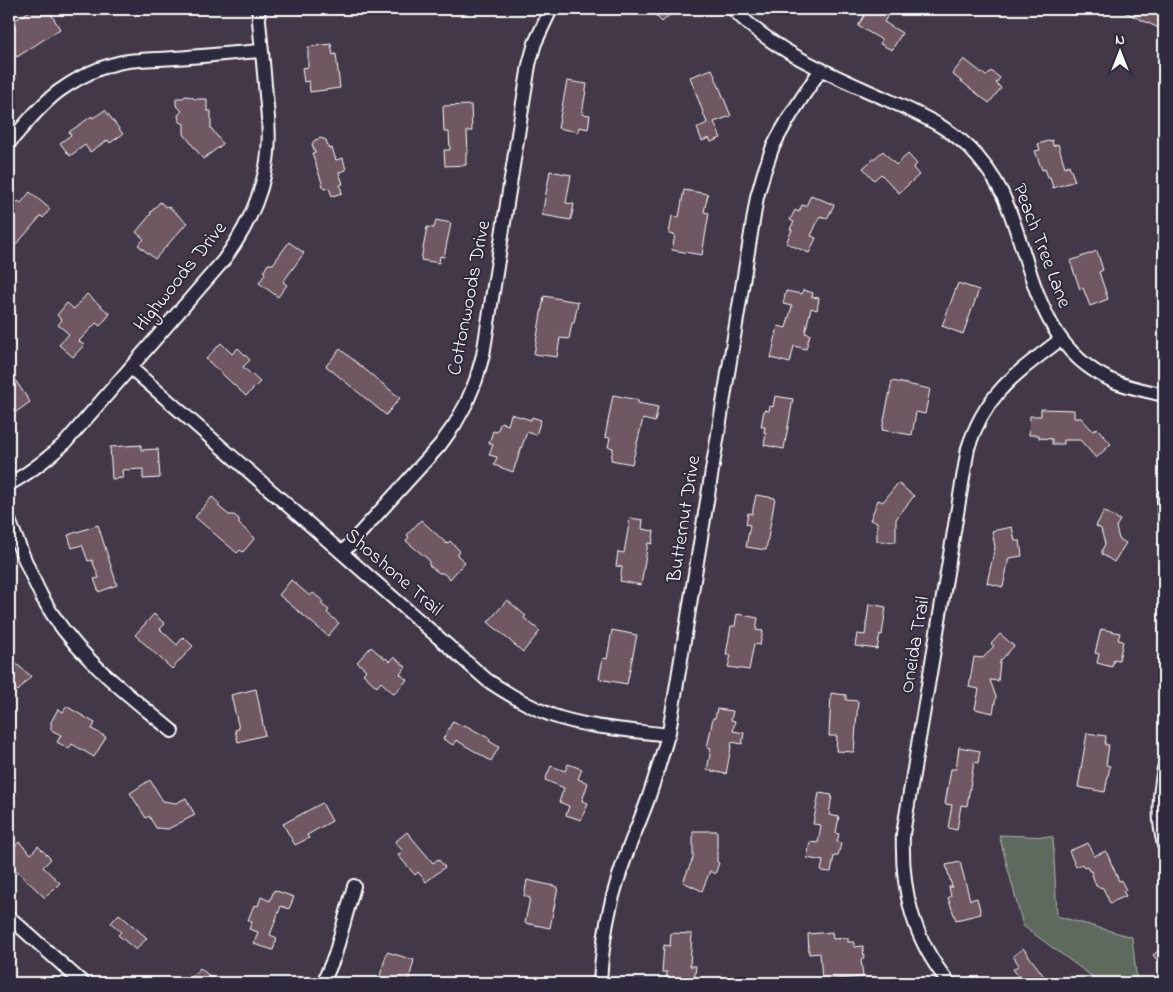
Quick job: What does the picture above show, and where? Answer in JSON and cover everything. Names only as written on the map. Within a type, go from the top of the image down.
[{"type":"street","name":"Highwoods Drive","points":[[9,484],[39,466],[65,443],[223,261],[236,243],[252,214],[265,175],[269,126],[258,9]]},
{"type":"street","name":"Cottonwoods Drive","points":[[342,553],[440,445],[461,413],[476,380],[484,345],[529,65],[535,43],[551,9]]},
{"type":"street","name":"Peach Tree Lane","points":[[733,9],[761,34],[786,51],[925,117],[949,131],[975,154],[988,170],[1008,206],[1041,306],[1061,340],[1080,360],[1112,381],[1131,388],[1164,395]]},
{"type":"street","points":[[9,143],[43,104],[58,91],[77,79],[98,70],[138,60],[262,51]]},
{"type":"street","name":"Butternut Drive","points":[[600,983],[601,961],[612,899],[620,870],[647,802],[668,735],[757,197],[764,171],[774,147],[821,69]]},
{"type":"street","name":"Oneida Trail","points":[[949,983],[930,956],[919,934],[910,910],[902,860],[907,811],[968,448],[982,414],[994,396],[1013,376],[1061,340]]},
{"type":"street","name":"Shoshone Trail","points":[[131,368],[487,680],[509,695],[546,713],[576,722],[668,735]]},
{"type":"street","points":[[1164,494],[1164,510]]},
{"type":"street","points":[[9,520],[28,568],[43,599],[76,646],[111,681],[172,731]]},
{"type":"street","points":[[1164,768],[1158,812],[1164,845]]},
{"type":"street","points":[[323,983],[335,955],[354,886]]},
{"type":"street","points":[[9,917],[83,983]]},
{"type":"green space","points":[[999,835],[1053,837],[1057,916],[1132,937],[1137,983],[1098,983],[1097,980],[1023,926]]},
{"type":"building","points":[[33,9],[48,9],[60,29],[17,57],[9,44],[9,24]]},
{"type":"building","points":[[649,9],[676,9],[662,22]]},
{"type":"building","points":[[875,9],[881,9],[889,13],[884,22],[902,33],[892,50],[880,44],[882,40],[858,26],[867,11],[872,14]]},
{"type":"building","points":[[1118,9],[1164,9],[1164,21],[1161,29]]},
{"type":"building","points":[[331,44],[333,55],[336,54],[340,88],[310,92],[309,81],[304,82],[302,68],[308,67],[308,47]]},
{"type":"building","points":[[964,59],[986,76],[991,71],[1000,78],[996,83],[1001,88],[989,103],[952,74]]},
{"type":"building","points":[[712,69],[731,116],[714,122],[721,138],[711,142],[709,138],[702,141],[697,128],[707,123],[690,77]]},
{"type":"building","points":[[567,81],[587,84],[582,114],[590,115],[588,129],[579,127],[578,132],[558,128]]},
{"type":"building","points":[[185,96],[195,99],[207,99],[207,111],[211,111],[211,128],[223,144],[203,159],[184,134],[184,124],[179,121],[178,115],[182,111],[176,105],[176,98],[183,98]]},
{"type":"building","points":[[471,105],[472,131],[467,131],[468,153],[466,153],[466,165],[445,166],[444,150],[450,150],[449,132],[444,132],[443,106]]},
{"type":"building","points":[[105,110],[123,134],[110,143],[108,140],[90,152],[85,145],[70,156],[60,143],[71,135],[69,132],[92,116],[93,118]]},
{"type":"building","points":[[321,138],[326,140],[329,149],[332,148],[336,160],[343,158],[346,170],[339,172],[343,184],[340,185],[342,193],[332,196],[329,188],[324,189],[312,153],[315,153],[312,144],[315,140]]},
{"type":"building","points":[[1052,140],[1053,146],[1058,144],[1065,167],[1069,165],[1075,181],[1053,188],[1050,177],[1048,177],[1045,169],[1042,170],[1035,151],[1040,150],[1038,144]]},
{"type":"building","points":[[883,151],[896,165],[908,154],[917,164],[913,168],[919,175],[899,193],[881,174],[874,180],[863,168]]},
{"type":"building","points":[[550,171],[571,175],[566,203],[574,204],[571,220],[542,215]]},
{"type":"building","points":[[684,190],[708,194],[704,212],[709,213],[702,255],[672,250],[675,235],[669,234],[672,216],[679,217]]},
{"type":"building","points":[[30,192],[50,209],[43,218],[41,216],[9,253],[9,212],[18,201],[21,203]]},
{"type":"building","points":[[811,195],[834,205],[827,219],[820,216],[811,236],[816,238],[809,253],[786,243],[792,230],[790,229],[794,222],[790,220],[795,210],[799,212],[802,205],[806,206]]},
{"type":"building","points":[[160,202],[166,207],[168,206],[187,223],[155,259],[138,245],[144,239],[136,232]]},
{"type":"building","points":[[436,220],[451,223],[444,257],[440,256],[439,263],[421,260],[427,227],[434,228]]},
{"type":"building","points":[[289,242],[304,253],[283,282],[287,285],[278,297],[259,283],[265,274],[264,271],[268,264],[273,264]]},
{"type":"building","points":[[1097,251],[1103,270],[1099,272],[1108,299],[1090,306],[1083,288],[1080,289],[1070,261]]},
{"type":"building","points":[[958,283],[979,290],[963,334],[942,326]]},
{"type":"building","points":[[803,290],[813,293],[812,297],[819,298],[817,310],[811,308],[805,333],[810,334],[806,349],[794,346],[790,363],[771,358],[778,326],[786,328],[792,306],[783,304],[786,291],[802,294]]},
{"type":"building","points":[[87,294],[110,314],[100,326],[96,323],[79,341],[84,345],[73,357],[59,345],[69,334],[58,325],[62,320],[57,315],[67,303],[74,309]]},
{"type":"building","points":[[544,296],[578,302],[569,339],[560,338],[557,357],[534,354]]},
{"type":"building","points":[[221,343],[232,354],[238,348],[250,360],[243,367],[260,382],[246,396],[206,359]]},
{"type":"building","points":[[340,349],[400,398],[386,415],[326,366]]},
{"type":"building","points":[[9,371],[30,402],[9,417]]},
{"type":"building","points":[[892,381],[930,389],[925,414],[916,412],[912,435],[882,430]]},
{"type":"building","points":[[613,395],[638,400],[638,403],[658,407],[655,422],[643,419],[632,464],[611,460],[613,448],[608,447],[610,438],[605,437]]},
{"type":"building","points":[[775,396],[793,399],[784,449],[764,445],[765,427],[761,427],[764,410],[769,411],[770,406],[773,407]]},
{"type":"building","points":[[1041,409],[1074,410],[1074,418],[1081,418],[1093,431],[1097,428],[1111,444],[1096,458],[1080,440],[1064,440],[1064,444],[1052,444],[1052,439],[1039,438],[1039,435],[1029,435],[1030,416],[1041,416]]},
{"type":"building","points":[[511,414],[531,420],[532,417],[541,420],[536,435],[527,432],[513,472],[494,465],[497,457],[489,455],[493,445],[489,443],[493,431],[497,432],[501,422],[508,425]]},
{"type":"building","points":[[141,445],[141,450],[158,449],[160,478],[143,479],[143,469],[122,470],[123,478],[112,479],[110,447]]},
{"type":"building","points":[[898,483],[914,496],[896,519],[896,542],[877,541],[877,522],[870,520],[878,500],[883,502]]},
{"type":"building","points":[[756,495],[775,498],[766,550],[746,547],[750,525],[746,524],[748,513],[752,514]]},
{"type":"building","points":[[212,497],[220,504],[218,506],[229,515],[234,515],[239,519],[239,524],[255,538],[243,552],[240,550],[237,553],[195,517]]},
{"type":"building","points":[[1104,511],[1120,520],[1116,527],[1119,539],[1126,543],[1114,562],[1102,554],[1105,544],[1101,529],[1096,526]]},
{"type":"building","points":[[630,518],[643,520],[642,529],[654,531],[652,544],[648,543],[641,585],[620,581],[622,567],[616,566],[618,552],[624,553]]},
{"type":"building","points":[[421,520],[447,544],[450,541],[460,551],[457,555],[465,562],[450,579],[429,565],[429,560],[406,541],[409,537],[407,535]]},
{"type":"building","points":[[98,525],[117,585],[99,592],[94,579],[99,578],[92,560],[88,561],[82,545],[72,548],[68,535]]},
{"type":"building","points":[[1012,527],[1015,541],[1020,541],[1022,556],[1009,558],[1003,587],[987,583],[995,547],[992,531]]},
{"type":"building","points":[[291,580],[310,596],[313,593],[323,601],[321,604],[329,610],[327,613],[339,623],[328,636],[279,595]]},
{"type":"building","points":[[507,600],[540,631],[523,652],[488,622]]},
{"type":"building","points":[[869,604],[886,607],[882,635],[880,634],[877,649],[855,646],[857,634],[865,635]]},
{"type":"building","points":[[154,614],[165,624],[160,629],[177,645],[183,637],[193,646],[172,669],[135,635]]},
{"type":"building","points":[[737,614],[758,618],[756,630],[763,631],[760,645],[754,644],[749,670],[728,667],[731,655],[726,655],[731,626],[735,626]]},
{"type":"building","points":[[1101,629],[1120,633],[1118,640],[1123,641],[1119,660],[1114,659],[1112,667],[1097,663],[1099,654],[1095,653]]},
{"type":"building","points":[[612,630],[637,635],[627,684],[599,679],[603,658],[607,659]]},
{"type":"building","points":[[1000,634],[1014,646],[1000,661],[998,681],[990,680],[996,697],[993,713],[975,709],[979,689],[969,687],[974,657],[983,658],[994,646],[991,644]]},
{"type":"building","points":[[371,647],[390,662],[394,657],[406,667],[400,674],[407,680],[394,694],[381,682],[377,687],[363,674],[366,670],[357,662]]},
{"type":"building","points":[[9,658],[31,676],[18,691],[9,684]]},
{"type":"building","points":[[256,689],[265,735],[238,742],[235,730],[239,729],[231,695]]},
{"type":"building","points":[[831,693],[846,695],[846,700],[858,701],[854,752],[836,751],[837,736],[829,736]]},
{"type":"building","points":[[66,706],[95,723],[92,729],[106,737],[94,757],[72,744],[69,749],[57,742],[61,735],[51,730],[51,722],[58,709],[63,712]]},
{"type":"building","points":[[717,709],[733,711],[731,720],[735,721],[733,731],[744,733],[742,744],[732,742],[726,774],[707,770],[711,749],[707,748],[713,718],[715,718]]},
{"type":"building","points":[[453,721],[464,727],[465,725],[490,739],[489,741],[499,747],[491,761],[456,740],[453,745],[443,739]]},
{"type":"building","points":[[1087,733],[1106,736],[1105,745],[1109,745],[1106,765],[1110,766],[1105,792],[1078,787]]},
{"type":"building","points":[[959,747],[980,751],[978,763],[974,762],[967,806],[961,805],[957,830],[948,828],[952,805],[945,804],[951,769],[956,769]]},
{"type":"building","points":[[568,764],[582,769],[578,779],[588,783],[582,801],[588,803],[581,820],[566,815],[569,806],[559,802],[564,788],[545,780],[551,766],[565,771]]},
{"type":"building","points":[[150,780],[163,801],[176,803],[186,798],[195,815],[168,829],[156,828],[149,816],[146,818],[130,793]]},
{"type":"building","points":[[819,793],[832,795],[829,815],[839,817],[836,833],[839,834],[837,842],[841,843],[838,856],[834,856],[831,872],[821,871],[823,861],[807,858],[810,842],[818,843],[821,825],[813,824]]},
{"type":"building","points":[[322,803],[332,821],[307,835],[309,838],[295,845],[283,824]]},
{"type":"building","points":[[693,831],[717,831],[717,862],[719,863],[715,874],[710,871],[702,891],[683,882],[693,858]]},
{"type":"building","points":[[407,832],[433,863],[438,859],[445,867],[426,882],[418,872],[415,875],[398,855],[403,851],[395,842]]},
{"type":"building","points":[[19,842],[31,854],[38,846],[51,859],[43,867],[60,883],[45,898],[9,863],[9,853]]},
{"type":"building","points":[[1088,843],[1094,856],[1106,851],[1119,881],[1121,880],[1126,890],[1123,891],[1126,896],[1110,903],[1103,888],[1096,886],[1091,871],[1089,871],[1087,866],[1084,867],[1082,864],[1076,867],[1069,851]]},
{"type":"building","points":[[960,862],[970,900],[977,898],[981,914],[956,920],[948,898],[951,896],[949,887],[952,887],[946,865]]},
{"type":"building","points":[[527,880],[558,887],[550,928],[525,923],[530,898],[524,896]]},
{"type":"building","points":[[274,890],[294,897],[289,909],[281,906],[270,935],[277,938],[273,950],[254,944],[258,932],[249,929],[252,922],[248,920],[254,905],[258,906],[261,897],[270,901]]},
{"type":"building","points":[[119,914],[147,938],[136,950],[118,935],[121,932],[111,923]]},
{"type":"building","points":[[832,932],[833,939],[848,938],[848,942],[854,942],[854,947],[863,946],[864,959],[861,959],[863,977],[822,980],[820,953],[809,954],[808,934]]},
{"type":"building","points":[[671,933],[692,934],[690,966],[696,966],[694,983],[666,983],[667,972],[662,972],[664,945],[670,946]]},
{"type":"building","points":[[1164,946],[1164,969],[1153,955]]},
{"type":"building","points":[[1023,948],[1049,983],[1023,983],[1013,969],[1019,965],[1013,956]]},
{"type":"building","points":[[387,952],[414,960],[408,983],[378,983]]},
{"type":"building","points":[[200,968],[218,983],[187,983]]}]
